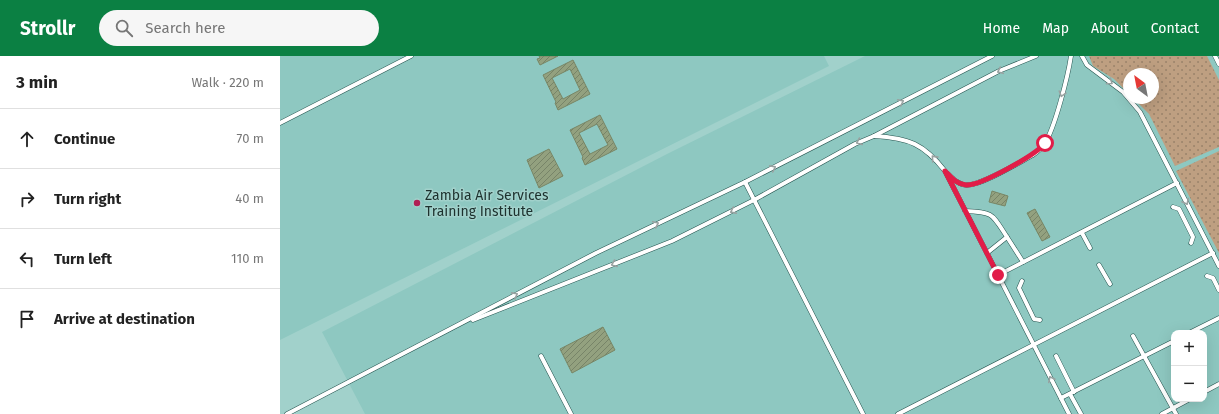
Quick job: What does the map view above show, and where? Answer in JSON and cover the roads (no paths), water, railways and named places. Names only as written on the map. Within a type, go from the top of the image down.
[{"type":"lane","points":[[280,123],[411,56]]},
{"type":"lane","points":[[287,414],[596,253],[745,182],[992,56]]},
{"type":"lane","points":[[443,333],[506,306],[672,241],[754,200],[855,144],[874,136],[999,71],[1036,56]]},
{"type":"lane","points":[[874,136],[906,140],[918,144],[932,155],[956,182],[966,185],[980,182],[1033,155],[1045,143],[1054,120],[1069,70],[1071,56]]},
{"type":"lane","points":[[1082,56],[1086,64],[1123,92],[1140,112],[1219,266]]},
{"type":"lane","points":[[1215,56],[1219,64]]},
{"type":"lane","points":[[945,171],[1069,414]]},
{"type":"lane","points":[[745,182],[864,414]]},
{"type":"lane","points":[[998,275],[1177,183]]},
{"type":"lane","points":[[1173,207],[1179,209],[1193,237],[1191,243]]},
{"type":"lane","points":[[965,211],[990,213],[994,216],[1023,262]]},
{"type":"lane","points":[[1082,233],[1090,248]]},
{"type":"lane","points":[[987,253],[1007,237]]},
{"type":"lane","points":[[898,414],[1213,253]]},
{"type":"lane","points":[[1099,265],[1110,284]]},
{"type":"lane","points":[[1207,276],[1213,278],[1219,290]]},
{"type":"lane","points":[[1022,282],[1019,288],[1034,319],[1040,320]]},
{"type":"lane","points":[[1195,330],[1219,318]]},
{"type":"lane","points":[[1133,336],[1176,414]]},
{"type":"lane","points":[[1061,398],[1171,342]]},
{"type":"lane","points":[[541,356],[571,414]]},
{"type":"lane","points":[[1056,356],[1081,414]]},
{"type":"lane","points":[[1207,390],[1219,384]]},
{"type":"lane","points":[[1162,414],[1184,402]]},
{"type":"place","name":"Zambia Air Services Training Institute","points":[[417,203]]}]
